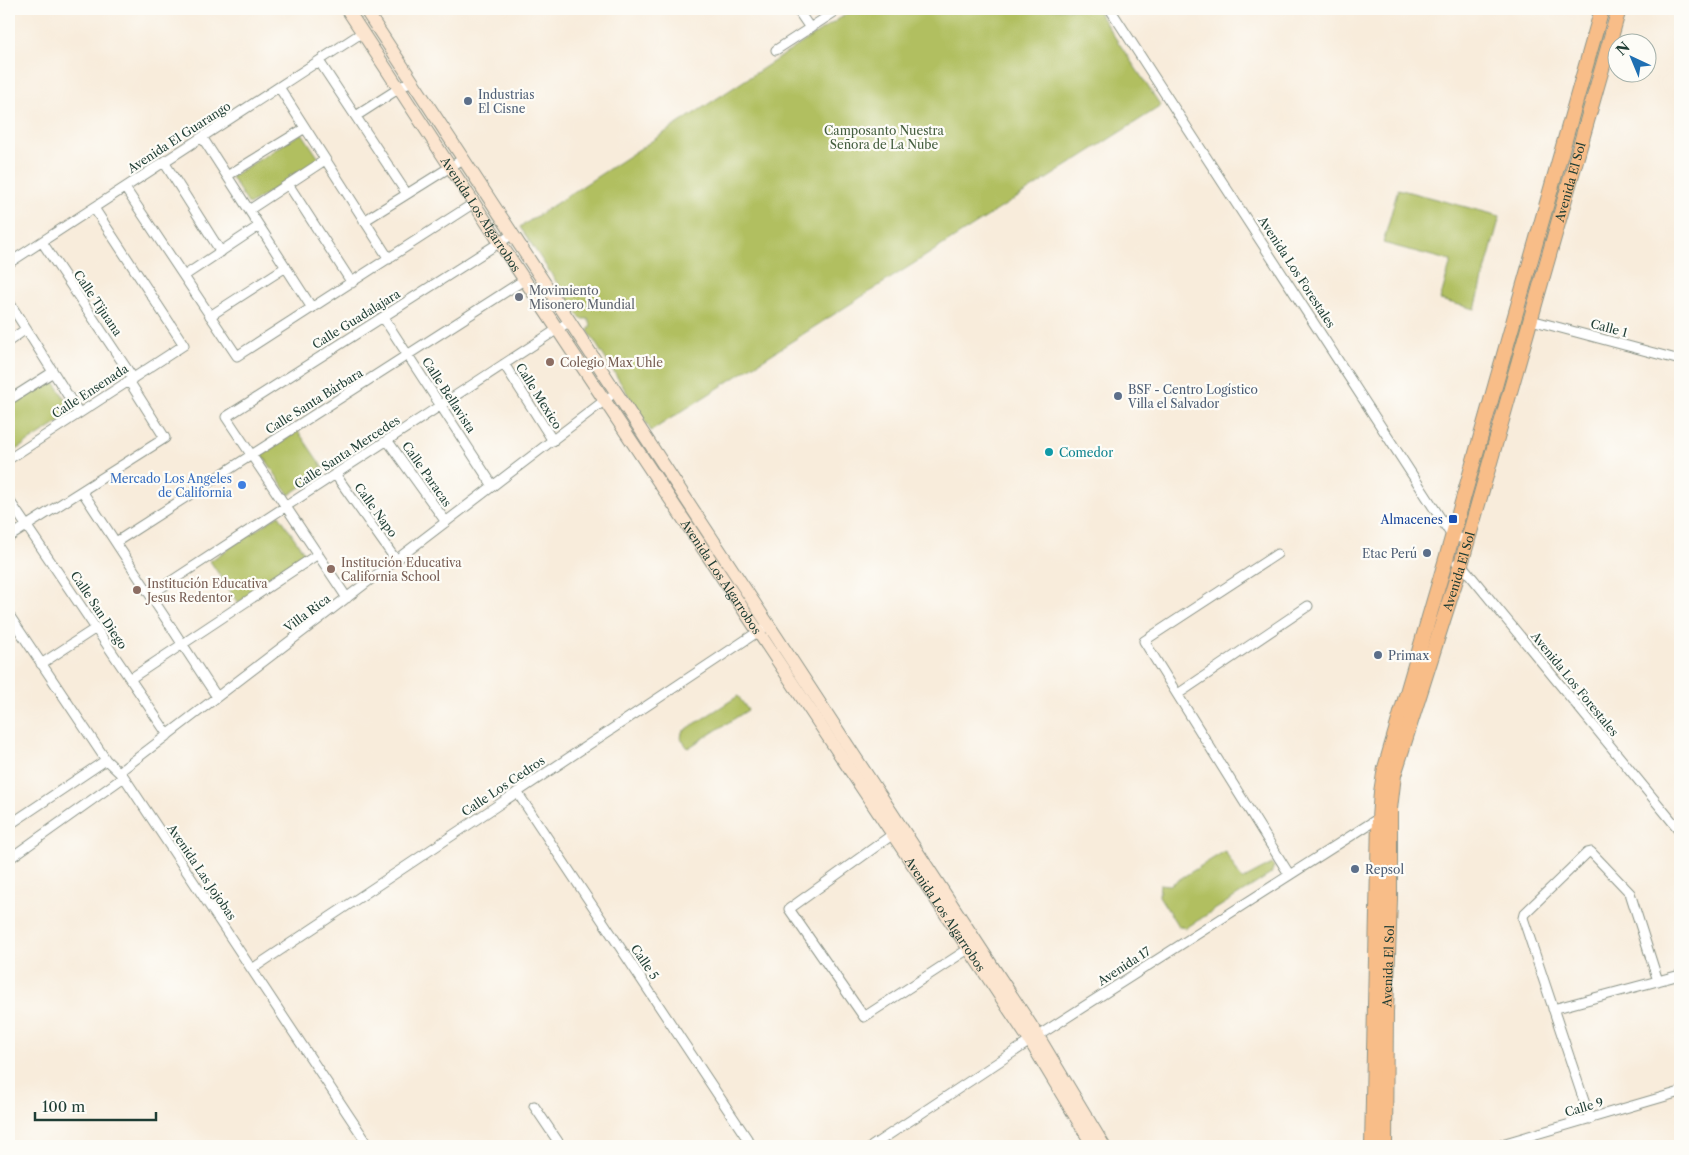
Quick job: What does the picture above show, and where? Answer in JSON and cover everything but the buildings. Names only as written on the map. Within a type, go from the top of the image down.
[{"type":"main road","name":"Avenida El Sol","points":[[1385,1146],[1386,1012],[1390,899],[1385,814],[1381,792],[1385,768],[1602,9]]},
{"type":"main road","name":"Avenida El Sol","points":[[1372,1146],[1385,814],[1394,775],[1468,540],[1619,9]]},
{"type":"street","name":"Avenida Los Algarrobos","points":[[347,9],[605,401],[763,628],[1104,1146]]},
{"type":"street","name":"Avenida Los Algarrobos","points":[[365,9],[616,392],[763,628]]},
{"type":"street","points":[[797,9],[810,28]]},
{"type":"street","points":[[776,50],[839,9]]},
{"type":"street","name":"Avenida Los Forestales","points":[[1110,9],[1296,292],[1452,536],[1461,564],[1680,832]]},
{"type":"street","points":[[363,32],[375,24]]},
{"type":"street","name":"Avenida El Guarango","points":[[9,263],[363,32]]},
{"type":"street","points":[[319,61],[407,194]]},
{"type":"street","points":[[356,116],[412,80]]},
{"type":"street","points":[[278,87],[388,259]]},
{"type":"street","points":[[227,176],[305,128]]},
{"type":"street","points":[[202,137],[312,308]]},
{"type":"street","points":[[364,222],[463,159]]},
{"type":"street","points":[[248,210],[325,160]]},
{"type":"street","points":[[164,162],[222,252]]},
{"type":"street","points":[[288,184],[352,282]]},
{"type":"street","points":[[125,188],[237,356],[474,203]]},
{"type":"street","name":"Calle Ensenada","points":[[9,459],[184,345],[94,208]]},
{"type":"street","points":[[184,276],[259,226]]},
{"type":"street","name":"Calle Guadalajara","points":[[252,455],[226,417],[513,234]]},
{"type":"street","name":"Calle Tijuana","points":[[42,242],[131,379],[165,438],[82,491]]},
{"type":"street","points":[[210,316],[286,267]]},
{"type":"street","name":"Calle Santa Bárbara","points":[[116,542],[524,280]]},
{"type":"street","points":[[9,302],[79,413]]},
{"type":"street","name":"Calle Bellavista","points":[[383,317],[493,486]]},
{"type":"street","name":"Calle 1","points":[[1531,320],[1680,360]]},
{"type":"street","name":"Calle Santa Mercedes","points":[[150,595],[570,321]]},
{"type":"street","points":[[9,341],[26,330]]},
{"type":"street","name":"Calle Mexico","points":[[504,364],[553,441]]},
{"type":"street","points":[[9,400],[53,372]]},
{"type":"street","name":"Villa Rica","points":[[9,859],[121,775],[168,735],[616,392]]},
{"type":"street","name":"Calle Paracas","points":[[387,440],[446,522]]},
{"type":"street","points":[[252,455],[347,598]]},
{"type":"street","name":"Calle Napo","points":[[335,474],[396,560]]},
{"type":"street","points":[[9,537],[82,491],[218,697]]},
{"type":"street","name":"Calle San Diego","points":[[9,500],[168,735]]},
{"type":"street","points":[[1452,536],[1468,540]]},
{"type":"street","points":[[130,679],[318,554]]},
{"type":"street","points":[[1277,554],[1144,641],[1289,874]]},
{"type":"street","points":[[1446,560],[1461,564]]},
{"type":"street","points":[[1178,694],[1308,606]]},
{"type":"street","name":"Avenida Las Jojobas","points":[[9,615],[106,760],[121,775],[369,1146]]},
{"type":"street","points":[[41,664],[96,628]]},
{"type":"street","name":"Calle Los Cedros","points":[[252,969],[763,628]]},
{"type":"street","points":[[9,825],[106,760]]},
{"type":"street","name":"Calle 5","points":[[517,792],[752,1146]]},
{"type":"street","name":"Avenida 17","points":[[872,1146],[1034,1038],[1385,814]]},
{"type":"street","points":[[898,831],[789,909],[864,1016],[973,946]]},
{"type":"street","points":[[1590,1119],[1523,918],[1524,914],[1591,852],[1630,893],[1658,981]]},
{"type":"street","points":[[1553,1009],[1680,975]]},
{"type":"street","name":"Avenida Los Algarrobos","points":[[1034,1038],[1093,1146]]},
{"type":"street","name":"Calle 9","points":[[1495,1146],[1680,1092]]},
{"type":"street","points":[[534,1106],[561,1146]]},
{"type":"green space","name":"Camposanto Nuestra Señora de La Nube","points":[[854,9],[1096,9],[1161,106],[651,431],[588,331],[591,325],[588,319],[581,319],[520,227]]},
{"type":"green space","points":[[1605,9],[1611,9],[1466,530],[1463,531],[1461,529]]},
{"type":"green space","points":[[302,133],[320,160],[249,205],[231,177]]},
{"type":"green space","points":[[1398,189],[1500,216],[1475,309],[1440,300],[1451,261],[1383,243]]},
{"type":"green space","points":[[52,378],[74,413],[14,451],[9,443],[9,406]]},
{"type":"green space","points":[[298,431],[325,471],[289,495],[262,454]]},
{"type":"green space","points":[[279,515],[307,557],[238,603],[210,561]]},
{"type":"green space","points":[[738,696],[748,710],[688,748],[681,739],[682,732]]},
{"type":"green space","points":[[1225,851],[1242,880],[1272,864],[1274,866],[1271,874],[1186,928],[1178,926],[1159,896],[1160,884],[1170,885]]},
{"type":"place","name":"Industrias El Cisne","points":[[468,101]]},
{"type":"place","name":"Movimiento Misonero Mundial","points":[[519,297]]},
{"type":"place","name":"Colegio Max Uhle","points":[[550,362]]},
{"type":"place","name":"BSF - Centro Logístico Villa el Salvador","points":[[1118,396]]},
{"type":"place","name":"Comedor","points":[[1049,452]]},
{"type":"place","name":"Mercado Los Angeles de California","points":[[242,485]]},
{"type":"place","name":"Almacenes","points":[[1453,519]]},
{"type":"place","name":"Etac Perú","points":[[1427,553]]},
{"type":"place","name":"Institución Educativa California School","points":[[331,569]]},
{"type":"place","name":"Institución Educativa Jesus Redentor","points":[[137,590]]},
{"type":"place","name":"Primax","points":[[1378,655]]},
{"type":"place","name":"Repsol","points":[[1355,869]]}]
